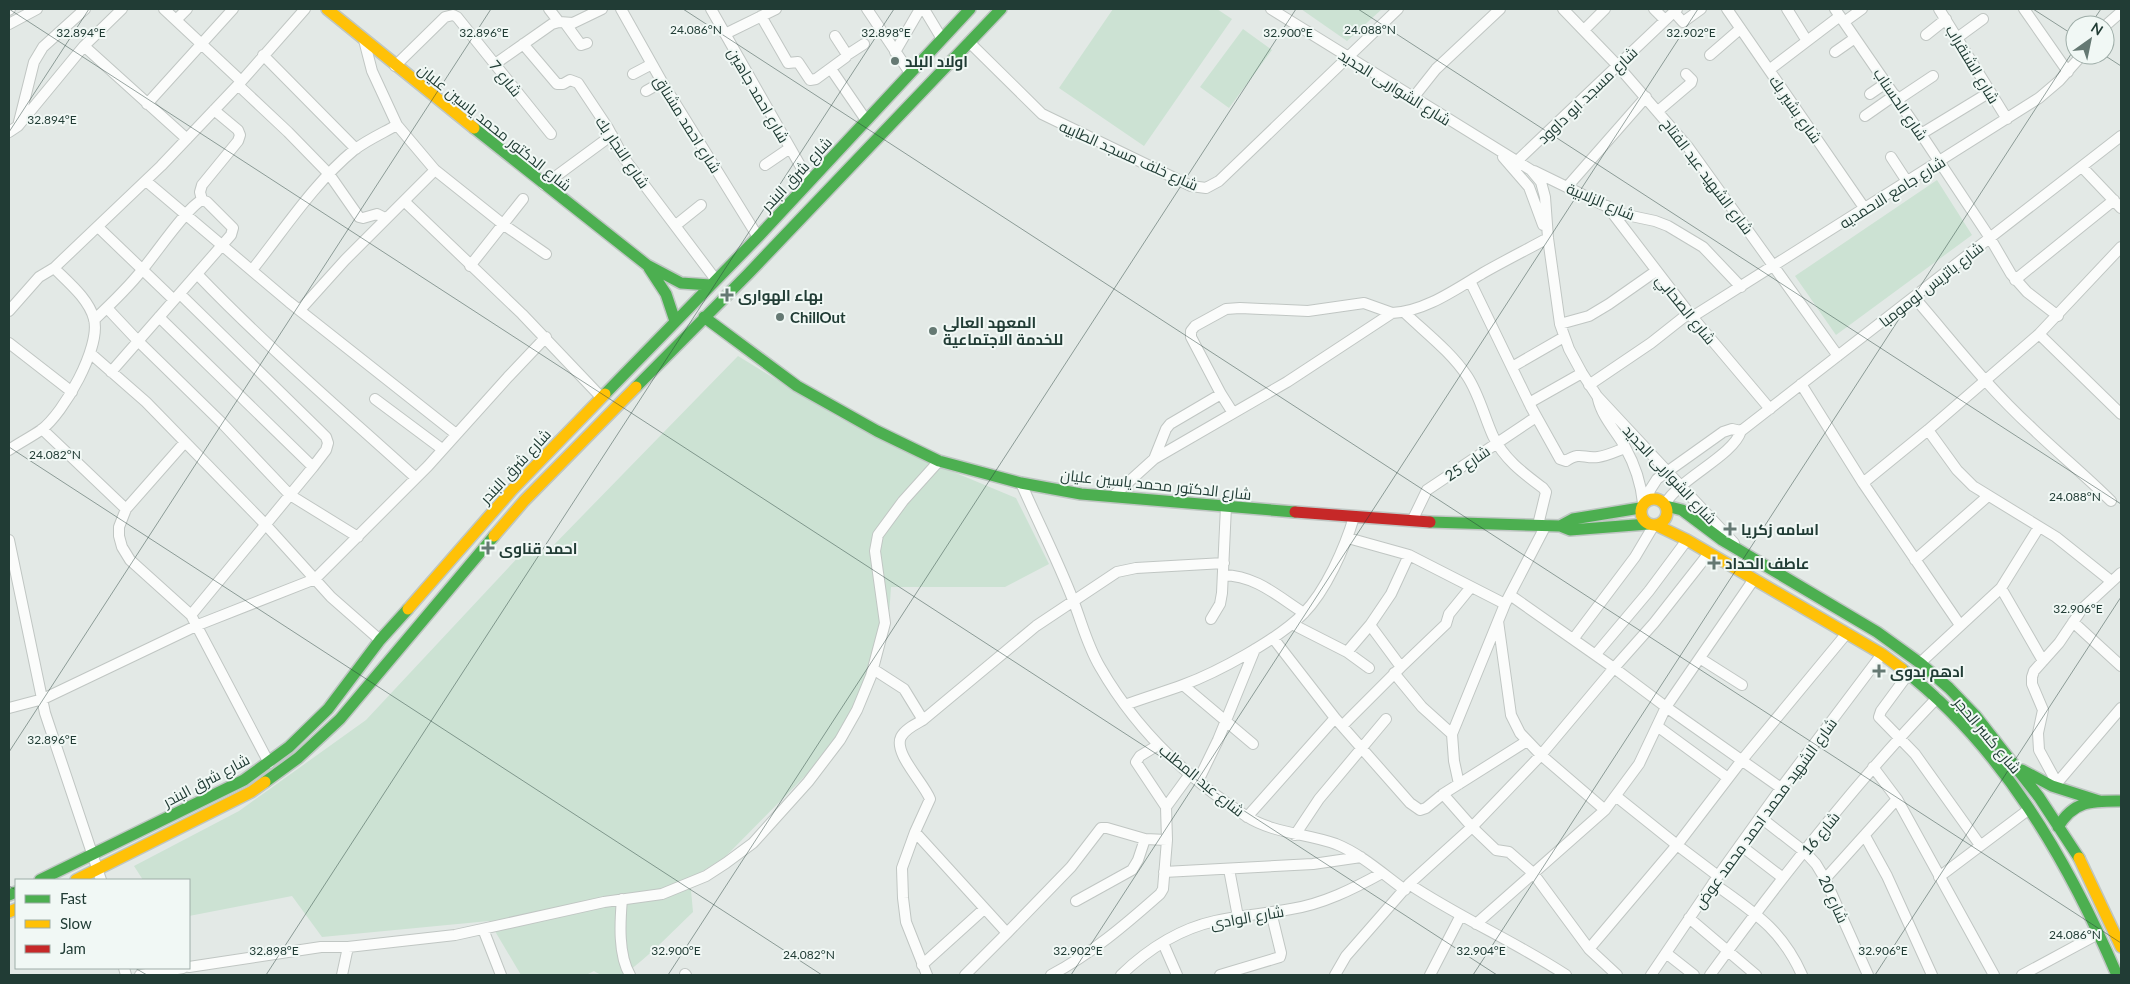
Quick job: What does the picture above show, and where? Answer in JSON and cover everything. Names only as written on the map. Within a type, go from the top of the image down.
[{"type":"main road","name":"شارع الدكتور محمد ياسين عليان","points":[[327,9],[395,66],[647,265],[681,283],[713,282]]},
{"type":"main road","name":"شارع شرق البندر","points":[[42,879],[244,780],[289,747],[328,709],[380,640],[512,490],[758,236],[970,9]]},
{"type":"main road","name":"شارع شرق البندر","points":[[81,879],[100,875],[251,792],[275,776],[327,732],[353,704],[524,501],[1000,9]]},
{"type":"main road","name":"شارع الدكتور محمد ياسين عليان","points":[[647,265],[666,294],[675,321]]},
{"type":"main road","name":"شارع الدكتور محمد ياسين عليان","points":[[704,317],[797,386],[877,431],[939,461],[1021,483],[1082,494],[1112,497],[1412,521],[1560,526],[1570,530],[1653,525]]},
{"type":"main road","points":[[1659,499],[1665,505],[1666,518],[1653,525],[1641,517],[1644,504],[1659,499]]},
{"type":"main road","name":"شارع الدكتور محمد ياسين عليان","points":[[1560,526],[1573,519],[1644,504]]},
{"type":"main road","name":"شارع كسر الحجر","points":[[1665,505],[1682,510],[1709,531],[1744,553],[1877,632],[1920,663],[1976,715],[2019,769],[2078,856],[2121,947]]},
{"type":"main road","name":"شارع كسر الحجر","points":[[1653,525],[1687,540],[1882,654],[1909,673],[1938,698],[1986,751],[2028,810],[2077,891],[2117,975]]},
{"type":"main road","points":[[380,640],[387,643],[394,653]]},
{"type":"main road","points":[[364,660],[368,668],[379,671]]},
{"type":"main road","points":[[2019,769],[2099,801]]},
{"type":"main road","points":[[2058,827],[2065,814],[2073,807],[2099,801],[2121,801]]},
{"type":"street","points":[[9,24],[37,9]]},
{"type":"street","points":[[13,129],[34,62],[44,47],[85,9]]},
{"type":"street","points":[[13,129],[84,46],[122,9]]},
{"type":"street","points":[[164,9],[202,44],[329,174],[359,217],[363,218],[377,214],[385,218]]},
{"type":"street","points":[[176,20],[187,9]]},
{"type":"street","points":[[147,104],[233,9]]},
{"type":"street","points":[[9,311],[39,277],[54,268],[146,181],[240,83],[305,9]]},
{"type":"street","points":[[549,9],[582,45],[588,43]]},
{"type":"street","points":[[495,64],[552,24],[573,22],[602,9]]},
{"type":"street","name":"شارع احمد مشناق","points":[[621,9],[662,82],[758,236]]},
{"type":"street","name":"شارع احمد جاهين","points":[[711,9],[809,181]]},
{"type":"street","points":[[725,34],[776,9]]},
{"type":"street","points":[[867,9],[910,73]]},
{"type":"street","points":[[896,52],[920,9]]},
{"type":"street","points":[[924,9],[942,39]]},
{"type":"street","name":"شارع الشواربى الجديد","points":[[1271,9],[1537,175],[1543,189],[1560,324],[1564,337],[1582,373],[1597,396],[1744,553]]},
{"type":"street","name":"شارع خلف مسجد الطابيه","points":[[969,42],[1042,114],[1198,188],[1206,188],[1219,181],[1398,9]]},
{"type":"street","points":[[1413,98],[1436,69],[1500,9]]},
{"type":"street","name":"شارع الشهيد عبد الفتاح","points":[[1563,9],[1646,97],[1688,148],[1838,356]]},
{"type":"street","points":[[1584,30],[1605,9]]},
{"type":"street","points":[[1654,9],[1665,20]]},
{"type":"street","points":[[1676,10],[1683,22],[1701,9]]},
{"type":"street","name":"شارع بشير بك","points":[[1727,9],[1865,209]]},
{"type":"street","points":[[1786,9],[1807,41]]},
{"type":"street","points":[[1769,70],[1840,15],[1862,9]]},
{"type":"street","name":"شارع الشنقراب","points":[[1939,9],[2007,119]]},
{"type":"street","points":[[2024,9],[2068,72]]},
{"type":"street","name":"شارع مسجد ابو داوود","points":[[1517,161],[1676,10]]},
{"type":"street","name":"شارع 7","points":[[395,66],[448,15],[457,17],[551,134]]},
{"type":"street","name":"شارع الحسناب","points":[[1840,15],[1940,162],[2015,280],[2058,316]]},
{"type":"street","points":[[761,16],[788,63],[798,62],[810,80],[816,79],[864,44]]},
{"type":"street","points":[[1926,34],[1946,20]]},
{"type":"street","points":[[1957,38],[1983,20]]},
{"type":"street","points":[[1710,55],[1740,29]]},
{"type":"street","points":[[835,36],[847,55]]},
{"type":"street","points":[[1835,52],[1855,38]]},
{"type":"street","points":[[364,40],[372,71],[397,125],[435,170],[504,225],[546,254]]},
{"type":"street","name":"شارع النجار بك","points":[[523,44],[557,84],[563,84],[570,80],[576,81],[612,135],[624,158],[676,225],[713,282]]},
{"type":"street","points":[[84,46],[187,139]]},
{"type":"street","points":[[263,55],[356,149]]},
{"type":"street","points":[[633,74],[652,64]]},
{"type":"street","name":"شارع جامع الاحمديه","points":[[1589,385],[1691,315],[1774,266],[2039,98],[2074,65]]},
{"type":"street","points":[[831,69],[866,120]]},
{"type":"street","points":[[1658,111],[1692,82],[1686,74]]},
{"type":"street","points":[[1865,116],[1932,76]]},
{"type":"street","points":[[646,92],[662,82]]},
{"type":"street","points":[[1870,94],[1886,83]]},
{"type":"street","points":[[1921,134],[1990,92]]},
{"type":"street","points":[[1566,187],[1646,97]]},
{"type":"street","points":[[202,200],[200,192],[202,185],[238,141],[240,135],[238,130],[214,110]]},
{"type":"street","points":[[252,270],[329,174],[356,149],[397,125]]},
{"type":"street","points":[[544,185],[612,135]]},
{"type":"street","name":"شارع باتريس لومومبا","points":[[1665,505],[1672,493],[1732,444],[1741,431],[2121,136]]},
{"type":"street","points":[[764,165],[790,148]]},
{"type":"street","name":"شارع الشواربى الجديد","points":[[1494,148],[1529,187],[1548,238]]},
{"type":"street","points":[[1891,157],[1908,182]]},
{"type":"street","points":[[2015,280],[2118,204],[2082,167]]},
{"type":"street","points":[[300,310],[385,218],[435,170]]},
{"type":"street","name":"شارع الزلابية","points":[[1531,170],[1628,216],[1662,223],[1696,242],[1741,286]]},
{"type":"street","points":[[146,181],[221,246],[456,434]]},
{"type":"street","points":[[470,266],[523,199]]},
{"type":"street","points":[[94,320],[142,271],[186,215],[202,200]]},
{"type":"street","points":[[111,372],[231,235],[232,228],[207,202],[202,200]]},
{"type":"street","points":[[404,201],[546,337],[602,397]]},
{"type":"street","points":[[676,225],[701,205]]},
{"type":"street","name":"شارع الصحابي","points":[[1607,206],[1656,272],[1770,409]]},
{"type":"street","points":[[98,227],[142,271],[177,297],[326,437],[328,443],[326,450],[313,467],[191,615]]},
{"type":"street","points":[[1232,413],[1197,353],[1191,337],[1191,331],[1195,326],[1226,309],[1240,308],[1308,311],[1364,303],[1392,313],[1405,313],[1470,282],[1548,238]]},
{"type":"street","points":[[1863,483],[1986,381],[2039,334],[2121,247]]},
{"type":"street","points":[[9,450],[42,429],[72,392],[90,353],[94,320],[88,306],[54,268]]},
{"type":"street","points":[[1560,324],[1589,316],[1656,272]]},
{"type":"street","points":[[197,274],[242,322],[416,478]]},
{"type":"street","points":[[1470,282],[1536,417],[1560,459],[1566,461],[1573,456],[1585,455],[1600,457],[1625,448]]},
{"type":"street","points":[[1914,297],[1986,381],[2031,428],[2065,456],[2111,501]]},
{"type":"street","points":[[107,308],[138,342],[214,415],[290,495],[358,537]]},
{"type":"street","points":[[1112,497],[1154,459],[1287,382],[1392,313]]},
{"type":"street","points":[[1405,313],[1466,374],[1475,389],[1497,443],[1512,463],[1546,492],[1542,525],[1498,621],[1452,734],[1454,761],[1459,784]]},
{"type":"street","points":[[159,317],[313,467]]},
{"type":"street","points":[[2039,334],[2121,414]]},
{"type":"street","points":[[9,708],[43,699],[198,625],[315,579],[416,478],[546,337]]},
{"type":"street","points":[[1512,368],[1564,337]]},
{"type":"street","points":[[9,343],[72,392]]},
{"type":"street","points":[[90,353],[146,402],[266,524],[331,597],[380,640]]},
{"type":"street","points":[[1529,403],[1582,373]]},
{"type":"street","points":[[1801,384],[1863,483],[1960,625]]},
{"type":"street","points":[[1154,459],[1166,428],[1170,424],[1221,394]]},
{"type":"street","name":"شارع الشواربى الجديد","points":[[1597,396],[1604,414],[1625,448],[1640,478],[1644,504]]},
{"type":"street","points":[[375,399],[442,449]]},
{"type":"street","name":"شارع 25","points":[[1412,521],[1427,490],[1536,417]]},
{"type":"street","points":[[42,429],[126,509]]},
{"type":"street","name":"شارع باتريس لومومبا","points":[[1644,504],[1652,485],[1667,471],[1723,432],[1732,429],[1741,431]]},
{"type":"street","points":[[1928,430],[1957,470],[1988,496],[2056,537],[2110,581]]},
{"type":"street","points":[[185,442],[126,509],[119,527],[118,536],[130,560],[191,615],[198,625],[269,763]]},
{"type":"street","points":[[190,967],[321,947],[348,947],[455,935],[622,899],[662,894],[706,876],[752,843],[778,817],[831,754],[857,710],[873,669],[885,623],[874,551],[878,535],[903,501],[939,461]]},
{"type":"street","name":"شارع عبد المطلب","points":[[1021,483],[1073,601],[1088,645],[1103,672],[1125,705],[1158,745],[1194,778],[1248,817],[1271,828],[1336,844],[1382,873],[1521,948],[1566,975]]},
{"type":"street","points":[[1915,560],[1988,496]]},
{"type":"street","points":[[1211,619],[1222,598],[1226,506]]},
{"type":"street","points":[[1125,705],[1183,685],[1256,648],[1292,624],[1304,613],[1321,590],[1348,538],[1354,517]]},
{"type":"street","points":[[1574,638],[1636,558],[1653,525]]},
{"type":"street","points":[[1920,663],[2001,588],[2039,527]]},
{"type":"street","points":[[1348,538],[1409,555],[1471,587],[1508,600],[1574,638],[1666,707],[1781,788]]},
{"type":"street","points":[[9,540],[46,713],[100,875]]},
{"type":"street","points":[[1596,654],[1649,591],[1687,540]]},
{"type":"street","points":[[1335,975],[1346,956],[1407,887],[1472,827],[1541,755],[1654,622],[1709,553]]},
{"type":"street","points":[[1347,652],[1370,625],[1391,594],[1409,555]]},
{"type":"street","points":[[928,975],[906,922],[902,868],[930,799],[902,753],[899,746],[901,737],[1036,626],[1125,569],[1224,563]]},
{"type":"street","points":[[2121,573],[2110,581],[2082,609],[2032,677],[2032,684],[2043,710],[2038,742],[2044,761],[2059,786],[2121,708]]},
{"type":"street","points":[[1223,574],[1239,575],[1252,579],[1304,613]]},
{"type":"street","points":[[1476,924],[1605,810],[1617,797],[1639,764],[1666,707],[1701,659],[1754,579]]},
{"type":"street","points":[[1342,726],[1446,624],[1449,614],[1471,587]]},
{"type":"street","points":[[2001,588],[2043,661]]},
{"type":"street","points":[[1498,621],[1511,715],[1515,725],[1541,755],[1605,810]]},
{"type":"street","points":[[2073,622],[2121,666]]},
{"type":"street","points":[[1292,624],[1347,652],[1369,668]]},
{"type":"street","points":[[1370,625],[1422,707],[1452,734]]},
{"type":"street","points":[[1589,949],[1677,846],[1742,760],[1847,633]]},
{"type":"street","points":[[1273,638],[1335,718],[1416,808],[1420,810],[1426,808],[1443,794],[1527,741]]},
{"type":"street","points":[[1166,807],[1194,778],[1218,740],[1256,648]]},
{"type":"street","name":"شارع الشهيد محمد احمد محمد عوض","points":[[1651,975],[1715,879],[1882,654]]},
{"type":"street","points":[[1701,659],[1742,685]]},
{"type":"street","points":[[873,669],[904,689],[923,720]]},
{"type":"street","points":[[1909,673],[1881,711],[1879,717],[1900,737],[1980,845]]},
{"type":"street","points":[[1183,685],[1252,744]]},
{"type":"street","name":"شارع 16","points":[[1710,975],[1755,913],[1873,767],[1938,698]]},
{"type":"street","points":[[1248,817],[1335,718]]},
{"type":"street","points":[[1295,835],[1319,799],[1386,719]]},
{"type":"street","points":[[1657,726],[1728,778]]},
{"type":"street","points":[[1050,975],[1090,952],[1160,894],[1163,889],[1167,840],[1166,807],[1136,762],[1140,756],[1158,745]]},
{"type":"street","points":[[1873,767],[1897,798],[1994,975]]},
{"type":"street","points":[[1443,794],[1472,827],[1496,850],[1509,852],[1533,873],[1589,949],[1617,975]]},
{"type":"street","points":[[1617,797],[1677,846],[1780,936],[1802,975]]},
{"type":"street","points":[[1825,879],[1897,798]]},
{"type":"street","points":[[1939,877],[2028,810]]},
{"type":"street","name":"شارع 20","points":[[1760,817],[1805,852],[1816,864],[1825,879],[1868,975]]},
{"type":"street","points":[[964,975],[1071,867],[1098,830],[1107,828],[1145,839],[1167,840]]},
{"type":"street","points":[[915,832],[1007,933]]},
{"type":"street","points":[[1865,836],[1887,876],[1932,975]]},
{"type":"street","points":[[1076,901],[1132,870],[1138,860],[1145,839]]},
{"type":"street","points":[[1740,845],[1783,878]]},
{"type":"street","points":[[1164,872],[1313,864],[1361,858]]},
{"type":"street","points":[[1229,868],[1238,917]]},
{"type":"street","name":"شارع الوادى","points":[[1121,975],[1142,956],[1162,943],[1196,927],[1238,917],[1315,904],[1361,885],[1382,873]]},
{"type":"street","points":[[622,899],[620,922],[624,958],[629,975]]},
{"type":"street","points":[[922,964],[984,909]]},
{"type":"street","points":[[1220,975],[1280,957],[1281,954],[1271,912]]},
{"type":"street","points":[[1430,975],[1461,915]]},
{"type":"street","points":[[1689,918],[1756,975]]},
{"type":"street","points":[[482,929],[501,975]]},
{"type":"street","points":[[2028,974],[2098,934]]},
{"type":"street","points":[[1162,943],[1177,975]]},
{"type":"street","points":[[342,975],[348,947]]},
{"type":"street","points":[[1666,953],[1694,975]]},
{"type":"street","points":[[140,975],[177,969]]},
{"type":"green space","points":[[1113,9],[1217,9],[1232,19],[1144,146],[1059,88]]},
{"type":"green space","points":[[1301,9],[1382,9],[1347,41]]},
{"type":"green space","points":[[1243,29],[1272,50],[1229,108],[1200,87]]},
{"type":"green space","points":[[1937,180],[1972,235],[1836,335],[1795,276]]},
{"type":"green space","points":[[738,356],[839,418],[944,468],[1016,498],[1049,564],[1005,587],[891,587],[889,616],[848,727],[806,775],[725,857],[690,879],[693,912],[637,965],[621,975],[607,976],[594,971],[586,975],[521,975],[489,921],[322,937],[292,896],[190,916],[190,879],[142,879],[134,866],[239,811],[366,720],[524,551],[547,552]]},
{"type":"traffic: fast","points":[[605,394],[758,237],[970,9]]},
{"type":"traffic: fast","points":[[636,387],[748,274],[1001,9]]},
{"type":"traffic: fast","points":[[474,128],[647,265],[681,283],[710,285]]},
{"type":"traffic: fast","points":[[649,268],[666,294],[675,321]]},
{"type":"traffic: fast","points":[[704,317],[797,386],[877,431],[939,461],[1021,483],[1081,494],[1295,512]]},
{"type":"traffic: fast","points":[[1666,506],[1682,510],[1722,540],[1877,632],[1920,663],[1949,688],[1975,715],[2039,797],[2079,858]]},
{"type":"traffic: fast","points":[[1560,526],[1573,519],[1640,508]]},
{"type":"traffic: fast","points":[[1430,522],[1560,526],[1570,530],[1648,524]]},
{"type":"traffic: fast","points":[[265,782],[298,758],[340,719],[494,536]]},
{"type":"traffic: fast","points":[[42,879],[244,780],[289,747],[328,709],[380,640],[408,609]]},
{"type":"traffic: fast","points":[[1902,669],[1938,700],[1971,733],[2029,808],[2077,890],[2117,975]]},
{"type":"traffic: fast","points":[[2022,770],[2052,786],[2099,801]]},
{"type":"traffic: fast","points":[[2058,827],[2064,818],[2077,807],[2093,802],[2121,801]]},
{"type":"traffic: fast","points":[[9,895],[15,892]]},
{"type":"traffic: slow","points":[[327,9],[474,128]]},
{"type":"traffic: slow","points":[[494,536],[524,501],[636,387]]},
{"type":"traffic: slow","points":[[408,609],[512,490],[605,394]]},
{"type":"traffic: slow","points":[[1654,499],[1664,502],[1667,512],[1664,522],[1654,525],[1644,522],[1641,512],[1644,502],[1654,499]]},
{"type":"traffic: slow","points":[[1656,525],[1687,540],[1882,654],[1902,669]]},
{"type":"traffic: slow","points":[[78,879],[251,792],[265,782]]},
{"type":"traffic: slow","points":[[2079,858],[2121,947]]},
{"type":"traffic: slow","points":[[9,912],[15,909]]},
{"type":"traffic: jam","points":[[1295,512],[1430,522]]},
{"type":"place","name":"اولاد البلد","points":[[895,61]]},
{"type":"place","name":"بهاء الهوارى","points":[[727,295]]},
{"type":"place","name":"ChillOut","points":[[780,317]]},
{"type":"place","name":"المعهد العالى للخدمة الاجتماعية","points":[[933,331]]},
{"type":"place","name":"اسامه زكريا","points":[[1730,529]]},
{"type":"place","name":"احمد قناوى","points":[[488,548]]},
{"type":"place","name":"عاطف الحداد","points":[[1714,563]]},
{"type":"place","name":"ادهم بدوى","points":[[1879,671]]}]
